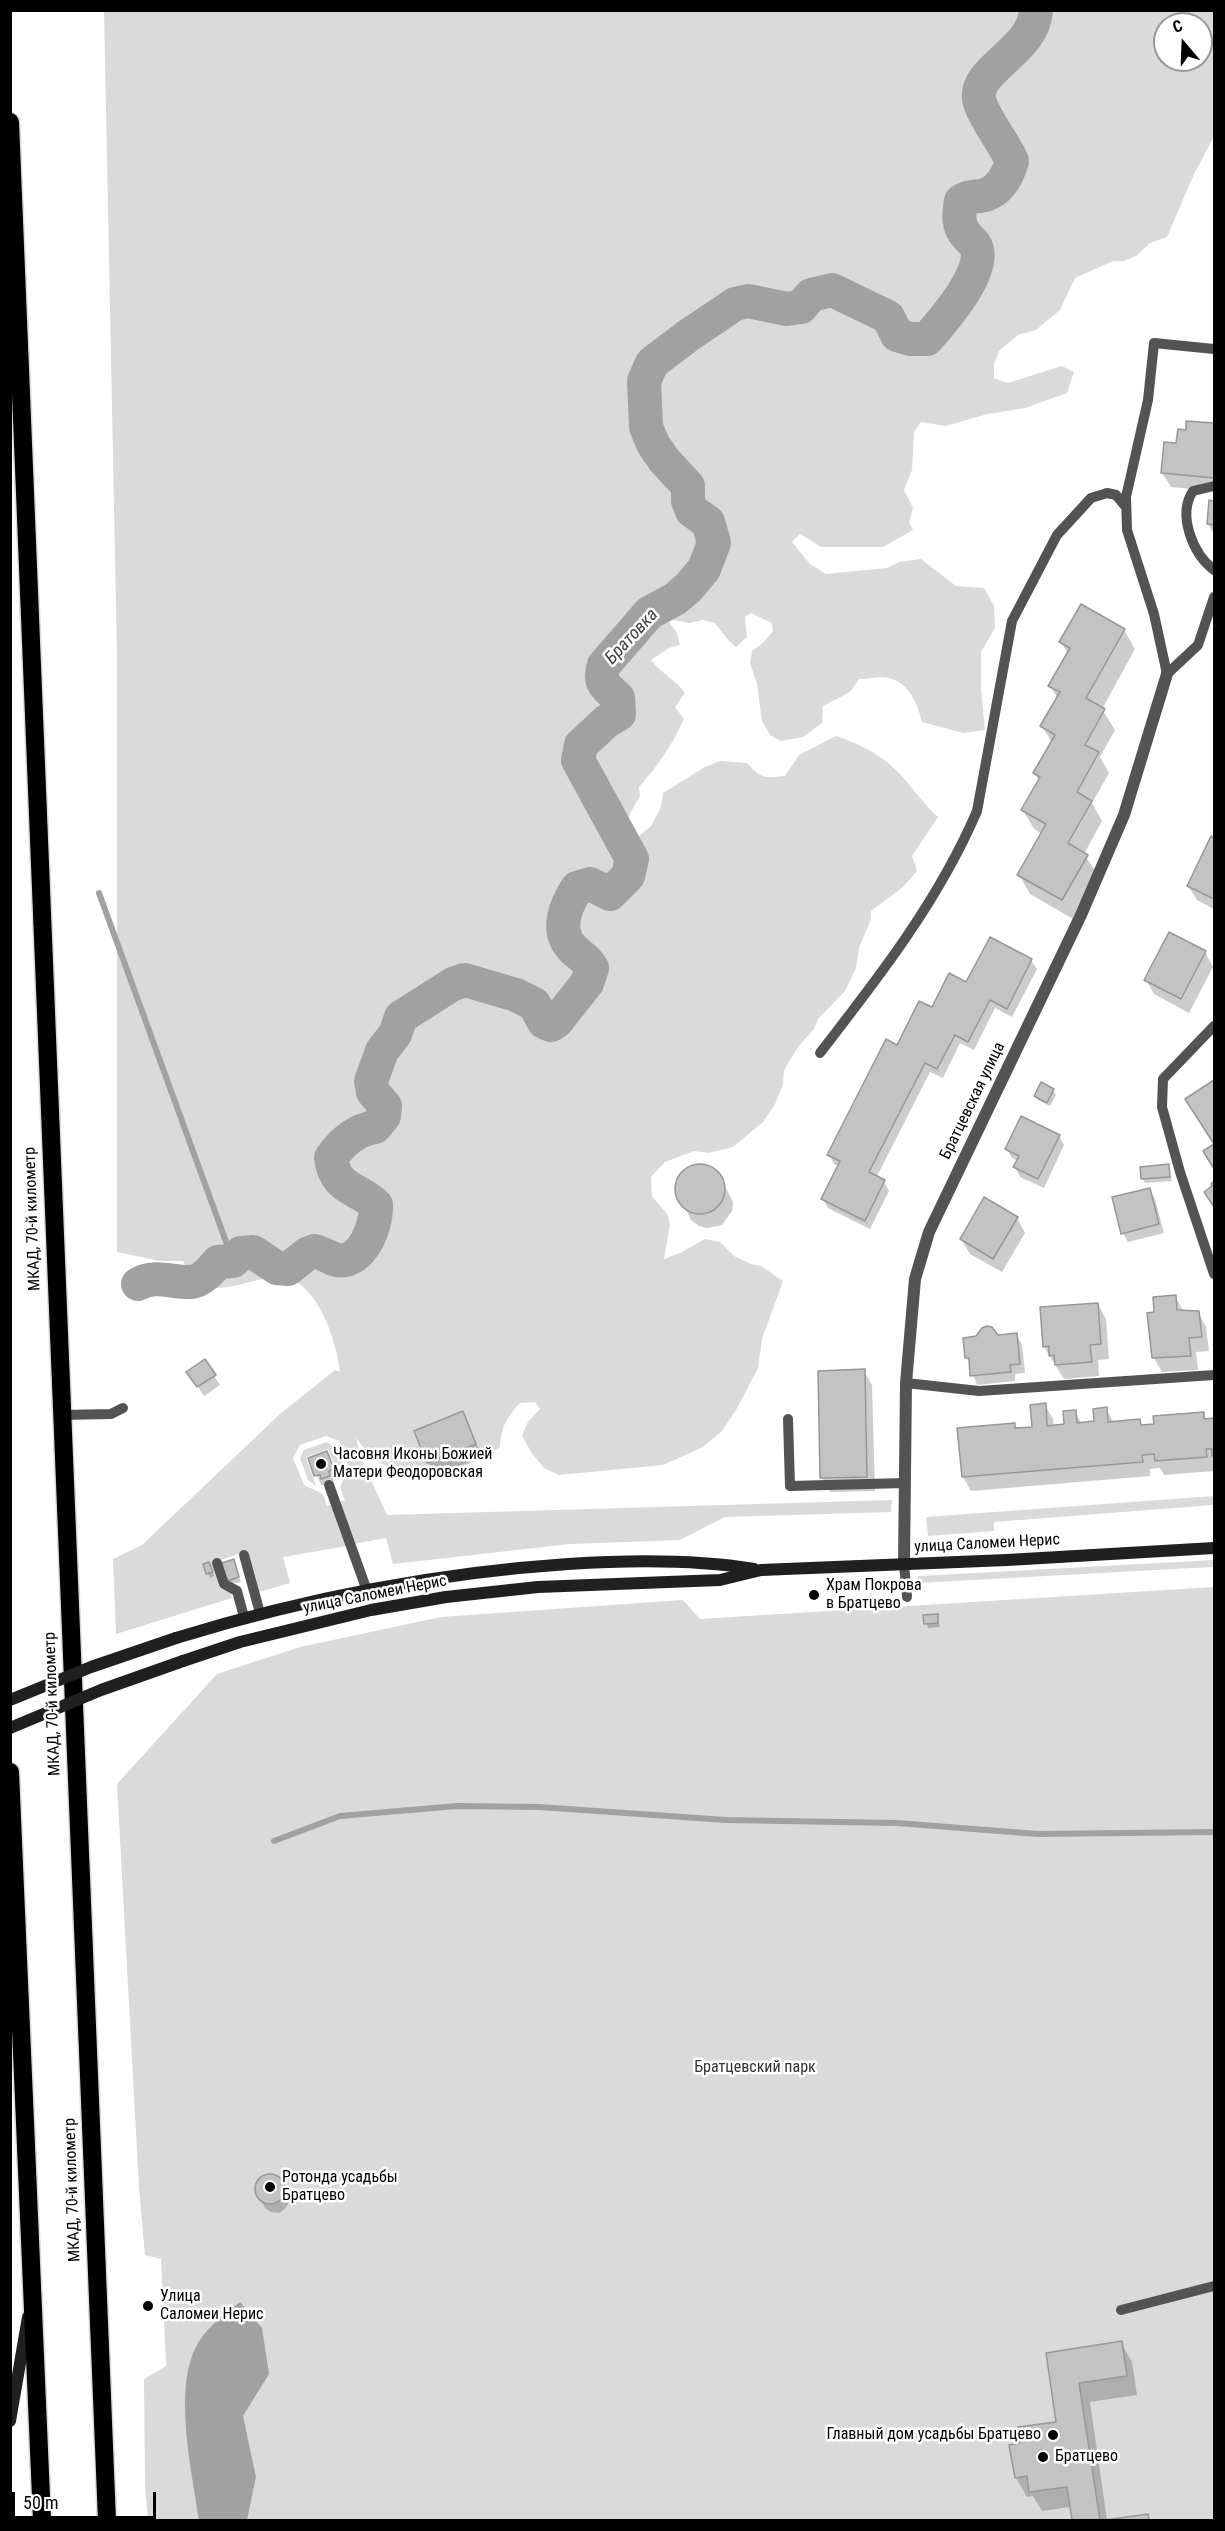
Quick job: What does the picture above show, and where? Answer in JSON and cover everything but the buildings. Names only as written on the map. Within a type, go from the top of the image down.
[{"type":"highway","name":"МКАД, 70-й километр","points":[[10,122],[107,2520]]},
{"type":"highway","points":[[10,1772],[42,2520]]},
{"type":"main road","name":"улица Саломеи Нерис","points":[[10,1728],[101,1690],[183,1660],[295,1628],[371,1610],[446,1597],[538,1587],[720,1580],[761,1570],[1215,1548]]},
{"type":"main road","name":"улица Саломеи Нерис","points":[[10,1700],[91,1667],[176,1638],[244,1617],[366,1588],[502,1569],[590,1563],[718,1563],[761,1570]]},
{"type":"main road","points":[[10,2421],[32,2292]]},
{"type":"street","name":"Братцевская улица","points":[[904,1564],[906,1383],[915,1280],[929,1232],[1081,915],[1119,825],[1167,674]]},
{"type":"lane","points":[[1167,674],[1154,614],[1126,530],[1126,497],[1148,400],[1154,343],[1215,349]]},
{"type":"lane","points":[[1215,486],[1193,490],[1188,499],[1186,512],[1194,544],[1202,561],[1215,570]]},
{"type":"lane","points":[[820,1053],[877,979],[924,911],[966,836],[977,811],[1012,621],[1057,535],[1091,498],[1107,492],[1116,495],[1126,507]]},
{"type":"lane","points":[[1167,674],[1198,645],[1215,597]]},
{"type":"lane","points":[[1215,1026],[1163,1079],[1161,1107],[1180,1172],[1215,1275]]},
{"type":"lane","points":[[906,1383],[979,1390],[1215,1375]]},
{"type":"lane","points":[[61,1415],[111,1414],[123,1408]]},
{"type":"lane","points":[[788,1419],[790,1486],[905,1483]]},
{"type":"lane","points":[[329,1485],[366,1588]]},
{"type":"lane","points":[[244,1555],[260,1613]]},
{"type":"lane","points":[[217,1563],[224,1584],[237,1591],[244,1617]]},
{"type":"lane","points":[[904,1564],[907,1597]]},
{"type":"lane","points":[[1121,2310],[1215,2286]]},
{"type":"green space","points":[[104,11],[1214,11],[1214,129],[1212,140],[1194,174],[1167,237],[1150,243],[1136,256],[1124,261],[1113,261],[1075,278],[1060,310],[1036,330],[1018,335],[999,351],[994,364],[994,378],[1008,383],[1062,366],[1074,372],[1067,393],[1025,408],[988,414],[945,426],[921,422],[914,432],[912,470],[904,490],[913,508],[909,522],[913,530],[883,547],[821,547],[800,534],[792,542],[810,564],[826,574],[887,568],[899,562],[921,559],[956,586],[984,588],[994,606],[995,628],[981,652],[985,730],[963,733],[922,722],[915,701],[907,689],[889,678],[878,677],[859,679],[850,692],[823,706],[822,723],[803,737],[781,741],[770,735],[762,721],[757,684],[750,663],[752,651],[773,631],[772,623],[751,613],[745,617],[747,637],[736,647],[715,623],[703,620],[689,623],[667,619],[677,633],[680,645],[669,648],[651,660],[685,693],[675,707],[684,719],[664,755],[639,787],[640,796],[615,840],[616,866],[633,841],[651,826],[661,807],[663,793],[705,767],[720,761],[747,763],[763,776],[785,776],[799,755],[836,736],[853,742],[883,759],[938,817],[912,856],[917,871],[903,887],[871,911],[871,919],[859,948],[856,968],[845,991],[818,1019],[814,1029],[798,1047],[784,1070],[783,1085],[775,1104],[763,1122],[733,1147],[708,1153],[694,1151],[665,1162],[651,1177],[652,1196],[667,1214],[670,1224],[664,1259],[705,1239],[720,1242],[734,1256],[761,1266],[783,1281],[762,1339],[758,1368],[736,1410],[722,1431],[703,1447],[663,1465],[559,1475],[544,1468],[531,1452],[522,1435],[528,1422],[540,1409],[535,1402],[520,1403],[512,1413],[503,1428],[500,1447],[491,1453],[430,1478],[409,1476],[380,1463],[356,1438],[361,1458],[387,1515],[892,1500],[891,1512],[725,1517],[680,1540],[570,1544],[393,1564],[386,1538],[354,1544],[339,1502],[345,1500],[340,1487],[349,1468],[339,1441],[326,1436],[300,1445],[293,1458],[304,1485],[323,1494],[327,1506],[333,1504],[347,1546],[283,1557],[290,1583],[259,1592],[247,1551],[212,1563],[220,1589],[231,1593],[232,1598],[116,1634],[113,1559],[142,1545],[280,1414],[335,1370],[340,1372],[329,1327],[321,1311],[302,1286],[289,1279],[275,1277],[235,1286],[211,1288],[200,1284],[191,1275],[183,1261],[160,1261],[117,1252],[117,656]]},
{"type":"green space","points":[[326,1442],[336,1447],[343,1467],[339,1477],[328,1449],[306,1457],[316,1486],[308,1480],[300,1458],[304,1450]]},
{"type":"green space","points":[[1214,1496],[1214,1515],[1213,1505],[994,1522],[994,1531],[928,1536],[926,1517]]},
{"type":"green space","points":[[1214,1560],[1214,1567],[918,1583],[918,1576]]},
{"type":"green space","name":"Братцевский парк","points":[[1214,1587],[1214,2520],[148,2520],[145,2486],[144,2379],[166,2366],[161,2259],[145,2255],[139,2188],[117,1784],[217,1674],[300,1647],[441,1617],[683,1600],[700,1619]]},
{"type":"shaded area","points":[[240,2302],[262,2328],[269,2374],[243,2416],[256,2477],[247,2520],[199,2520],[186,2428],[187,2379],[191,2358],[200,2340],[219,2319]]},
{"type":"waterway","name":"Братовка","points":[[138,1284],[158,1279],[184,1282],[199,1280],[218,1262],[233,1261],[241,1253],[253,1252],[277,1268],[288,1269],[307,1254],[315,1251],[337,1260],[346,1260],[354,1256],[361,1250],[371,1233],[376,1205],[337,1177],[331,1158],[350,1138],[375,1127],[384,1116],[385,1106],[373,1092],[371,1081],[382,1051],[395,1034],[401,1017],[453,984],[465,980],[516,995],[534,1004],[544,1022],[551,1025],[557,1021],[587,983],[592,968],[567,941],[563,926],[566,910],[577,888],[590,884],[610,894],[628,876],[632,859],[578,760],[581,745],[607,721],[619,714],[618,698],[604,684],[602,671],[604,665],[649,613],[675,599],[689,587],[704,569],[714,543],[708,522],[692,511],[688,501],[688,486],[664,460],[653,444],[646,427],[644,381],[652,363],[735,304],[748,301],[787,309],[801,307],[811,295],[832,290],[888,317],[897,335],[910,339],[927,339],[961,296],[975,269],[978,257],[976,247],[960,224],[961,201],[995,190],[1006,177],[1012,161],[983,110],[979,91],[992,70],[1025,38],[1033,25],[1036,10]]},
{"type":"waterway","points":[[99,893],[233,1261]]},
{"type":"waterway","points":[[274,1841],[340,1816],[457,1806],[539,1807],[726,1820],[897,1823],[1038,1834],[1214,1832]]},
{"type":"place","name":"Часовня Иконы Божией Матери Феодоровская","points":[[321,1464]]},
{"type":"place","name":"Храм Покрова в Братцево","points":[[814,1595]]},
{"type":"place","name":"Ротонда усадьбы Братцево","points":[[270,2187]]},
{"type":"place","name":"Улица Саломеи Нерис","points":[[148,2306]]},
{"type":"place","name":"Главный дом усадьбы Братцево","points":[[1053,2435]]},
{"type":"place","name":"Братцево","points":[[1043,2457]]}]
